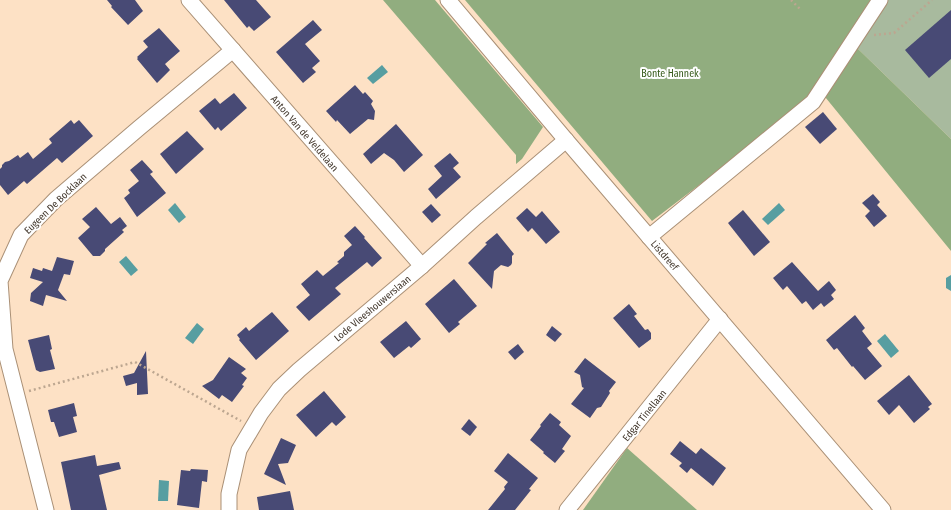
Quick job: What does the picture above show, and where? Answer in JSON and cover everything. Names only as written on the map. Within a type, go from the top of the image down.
[{"type":"street","name":"Anton Van de Veldelaan","points":[[189,0],[422,266]]},
{"type":"street","name":"Listdreef","points":[[448,0],[883,510]]},
{"type":"street","points":[[649,237],[813,102],[880,0]]},
{"type":"street","name":"Eugeen De Bocklaan","points":[[46,510],[5,349],[0,281],[21,235],[56,199],[233,50]]},
{"type":"street","name":"Lode Vleeshouwerslaan","points":[[229,510],[229,494],[239,450],[261,413],[279,389],[299,370],[422,266],[476,217],[566,140]]},
{"type":"street","name":"Edgar Tinellaan","points":[[567,510],[720,320]]},
{"type":"path","points":[[791,0],[801,10]]},
{"type":"path","points":[[857,35],[894,33],[932,0]]},
{"type":"path","points":[[15,391],[28,392],[135,362],[252,427]]},
{"type":"green space","points":[[383,0],[435,0],[543,127],[522,159],[516,164],[516,155]]},
{"type":"green space","name":"Bonte Hannek","points":[[465,0],[888,0],[854,45],[951,139],[951,251],[821,92],[652,221]]},
{"type":"green space","points":[[888,0],[951,0],[951,139],[854,45]]},
{"type":"green space","points":[[627,448],[697,510],[583,510]]},
{"type":"water","points":[[382,65],[388,72],[373,84],[367,78]]},
{"type":"water","points":[[175,203],[186,217],[179,223],[168,210]]},
{"type":"water","points":[[779,203],[785,210],[768,225],[762,219]]},
{"type":"water","points":[[126,256],[138,270],[131,276],[119,262]]},
{"type":"water","points":[[951,275],[951,291],[946,288],[946,278]]},
{"type":"water","points":[[197,323],[204,329],[193,344],[185,338]]},
{"type":"water","points":[[885,334],[899,351],[891,358],[877,341]]},
{"type":"water","points":[[159,480],[169,481],[168,501],[158,501]]},
{"type":"building","points":[[107,0],[135,0],[143,11],[128,25],[111,7],[112,6]]},
{"type":"building","points":[[224,0],[256,0],[271,17],[254,31],[249,26],[247,28]]},
{"type":"building","points":[[951,10],[951,59],[929,78],[905,50]]},
{"type":"building","points":[[313,20],[322,30],[305,44],[320,61],[312,68],[316,72],[303,83],[276,52]]},
{"type":"building","points":[[159,28],[180,51],[165,64],[170,70],[157,83],[137,59],[137,57],[148,47],[143,41]]},
{"type":"building","points":[[355,85],[363,94],[365,92],[373,101],[371,104],[375,111],[374,120],[368,119],[350,134],[326,111]]},
{"type":"building","points":[[234,93],[247,108],[221,131],[218,127],[215,130],[199,111],[215,98],[220,104]]},
{"type":"building","points":[[823,112],[837,129],[820,144],[805,127]]},
{"type":"building","points":[[71,120],[74,124],[79,120],[93,136],[62,163],[57,158],[27,184],[24,181],[8,195],[0,185],[0,169],[2,165],[18,155],[20,158],[28,152],[33,159],[52,143],[49,139]]},
{"type":"building","points":[[396,124],[423,155],[404,172],[394,160],[384,153],[371,164],[363,154]]},
{"type":"building","points":[[187,131],[204,149],[176,174],[160,154]]},
{"type":"building","points":[[450,153],[459,163],[453,168],[461,177],[436,199],[428,189],[442,176],[434,166]]},
{"type":"building","points":[[142,160],[153,172],[150,174],[166,193],[137,217],[124,198],[130,193],[128,190],[139,181],[130,170]]},
{"type":"building","points":[[873,194],[880,202],[877,205],[887,216],[874,227],[865,216],[870,211],[862,203]]},
{"type":"building","points":[[431,204],[441,215],[432,223],[422,212]]},
{"type":"building","points":[[96,207],[111,224],[120,217],[127,226],[122,230],[124,232],[105,249],[100,256],[93,256],[78,238],[90,227],[82,219]]},
{"type":"building","points":[[527,208],[536,217],[542,211],[560,232],[546,244],[532,228],[528,232],[516,218]]},
{"type":"building","points":[[743,210],[770,242],[754,256],[728,223]]},
{"type":"building","points":[[355,226],[382,258],[372,267],[367,262],[335,288],[341,294],[309,321],[296,307],[310,295],[301,284],[317,270],[323,276],[339,263],[337,262],[344,256],[344,252],[352,245],[344,236]]},
{"type":"building","points":[[497,233],[514,254],[512,256],[511,265],[508,267],[501,265],[494,271],[492,289],[468,263],[487,244],[485,243]]},
{"type":"building","points":[[57,257],[74,261],[70,275],[64,274],[58,290],[67,301],[46,295],[43,306],[30,301],[31,293],[43,282],[30,278],[33,268],[42,271],[43,268],[52,271]]},
{"type":"building","points":[[792,262],[818,291],[829,281],[836,290],[831,295],[834,299],[824,307],[821,303],[813,310],[806,301],[802,304],[787,286],[783,290],[773,278]]},
{"type":"building","points":[[454,279],[477,306],[458,322],[460,324],[449,333],[425,304]]},
{"type":"building","points":[[629,304],[637,314],[634,316],[645,330],[648,329],[651,333],[651,339],[639,348],[613,318]]},
{"type":"building","points":[[272,312],[289,331],[256,360],[239,340],[240,339],[237,335],[246,327],[249,331]]},
{"type":"building","points":[[855,315],[865,328],[862,331],[872,344],[867,348],[882,366],[865,380],[853,366],[852,367],[837,348],[834,350],[826,340]]},
{"type":"building","points":[[406,321],[421,339],[411,348],[409,346],[394,358],[380,342]]},
{"type":"building","points":[[552,326],[562,334],[555,342],[546,335]]},
{"type":"building","points":[[49,335],[52,349],[50,350],[55,369],[40,372],[36,370],[28,340]]},
{"type":"building","points":[[518,344],[524,352],[515,360],[508,352]]},
{"type":"building","points":[[146,351],[148,394],[137,395],[137,383],[126,386],[123,376],[134,373]]},
{"type":"building","points":[[229,357],[246,369],[241,373],[247,378],[242,385],[244,386],[232,402],[222,395],[219,399],[202,386],[213,380]]},
{"type":"building","points":[[585,358],[616,382],[609,391],[610,393],[601,407],[597,408],[590,418],[571,404],[584,388],[582,387],[580,375],[574,372]]},
{"type":"building","points":[[909,375],[932,404],[928,407],[930,409],[914,423],[899,405],[889,415],[877,401]]},
{"type":"building","points":[[324,391],[346,417],[336,426],[332,422],[316,437],[296,415]]},
{"type":"building","points":[[74,403],[77,416],[73,417],[77,432],[59,437],[54,422],[51,422],[48,410]]},
{"type":"building","points":[[550,413],[561,422],[559,425],[571,436],[562,449],[565,451],[555,463],[530,440]]},
{"type":"building","points":[[469,419],[477,427],[470,436],[461,429]]},
{"type":"building","points":[[281,438],[296,445],[288,463],[278,464],[286,485],[264,474]]},
{"type":"building","points":[[680,441],[696,454],[701,448],[726,468],[713,486],[691,468],[687,473],[679,466],[682,463],[670,454]]},
{"type":"building","points":[[508,453],[538,478],[529,489],[531,490],[515,510],[488,510],[505,489],[504,487],[508,482],[494,471]]},
{"type":"building","points":[[95,455],[97,466],[119,462],[121,469],[99,475],[107,510],[71,510],[61,462]]},
{"type":"building","points":[[191,469],[208,470],[207,482],[202,481],[199,508],[177,505],[181,470],[190,471]]},
{"type":"building","points":[[290,491],[294,510],[259,510],[257,497]]}]
